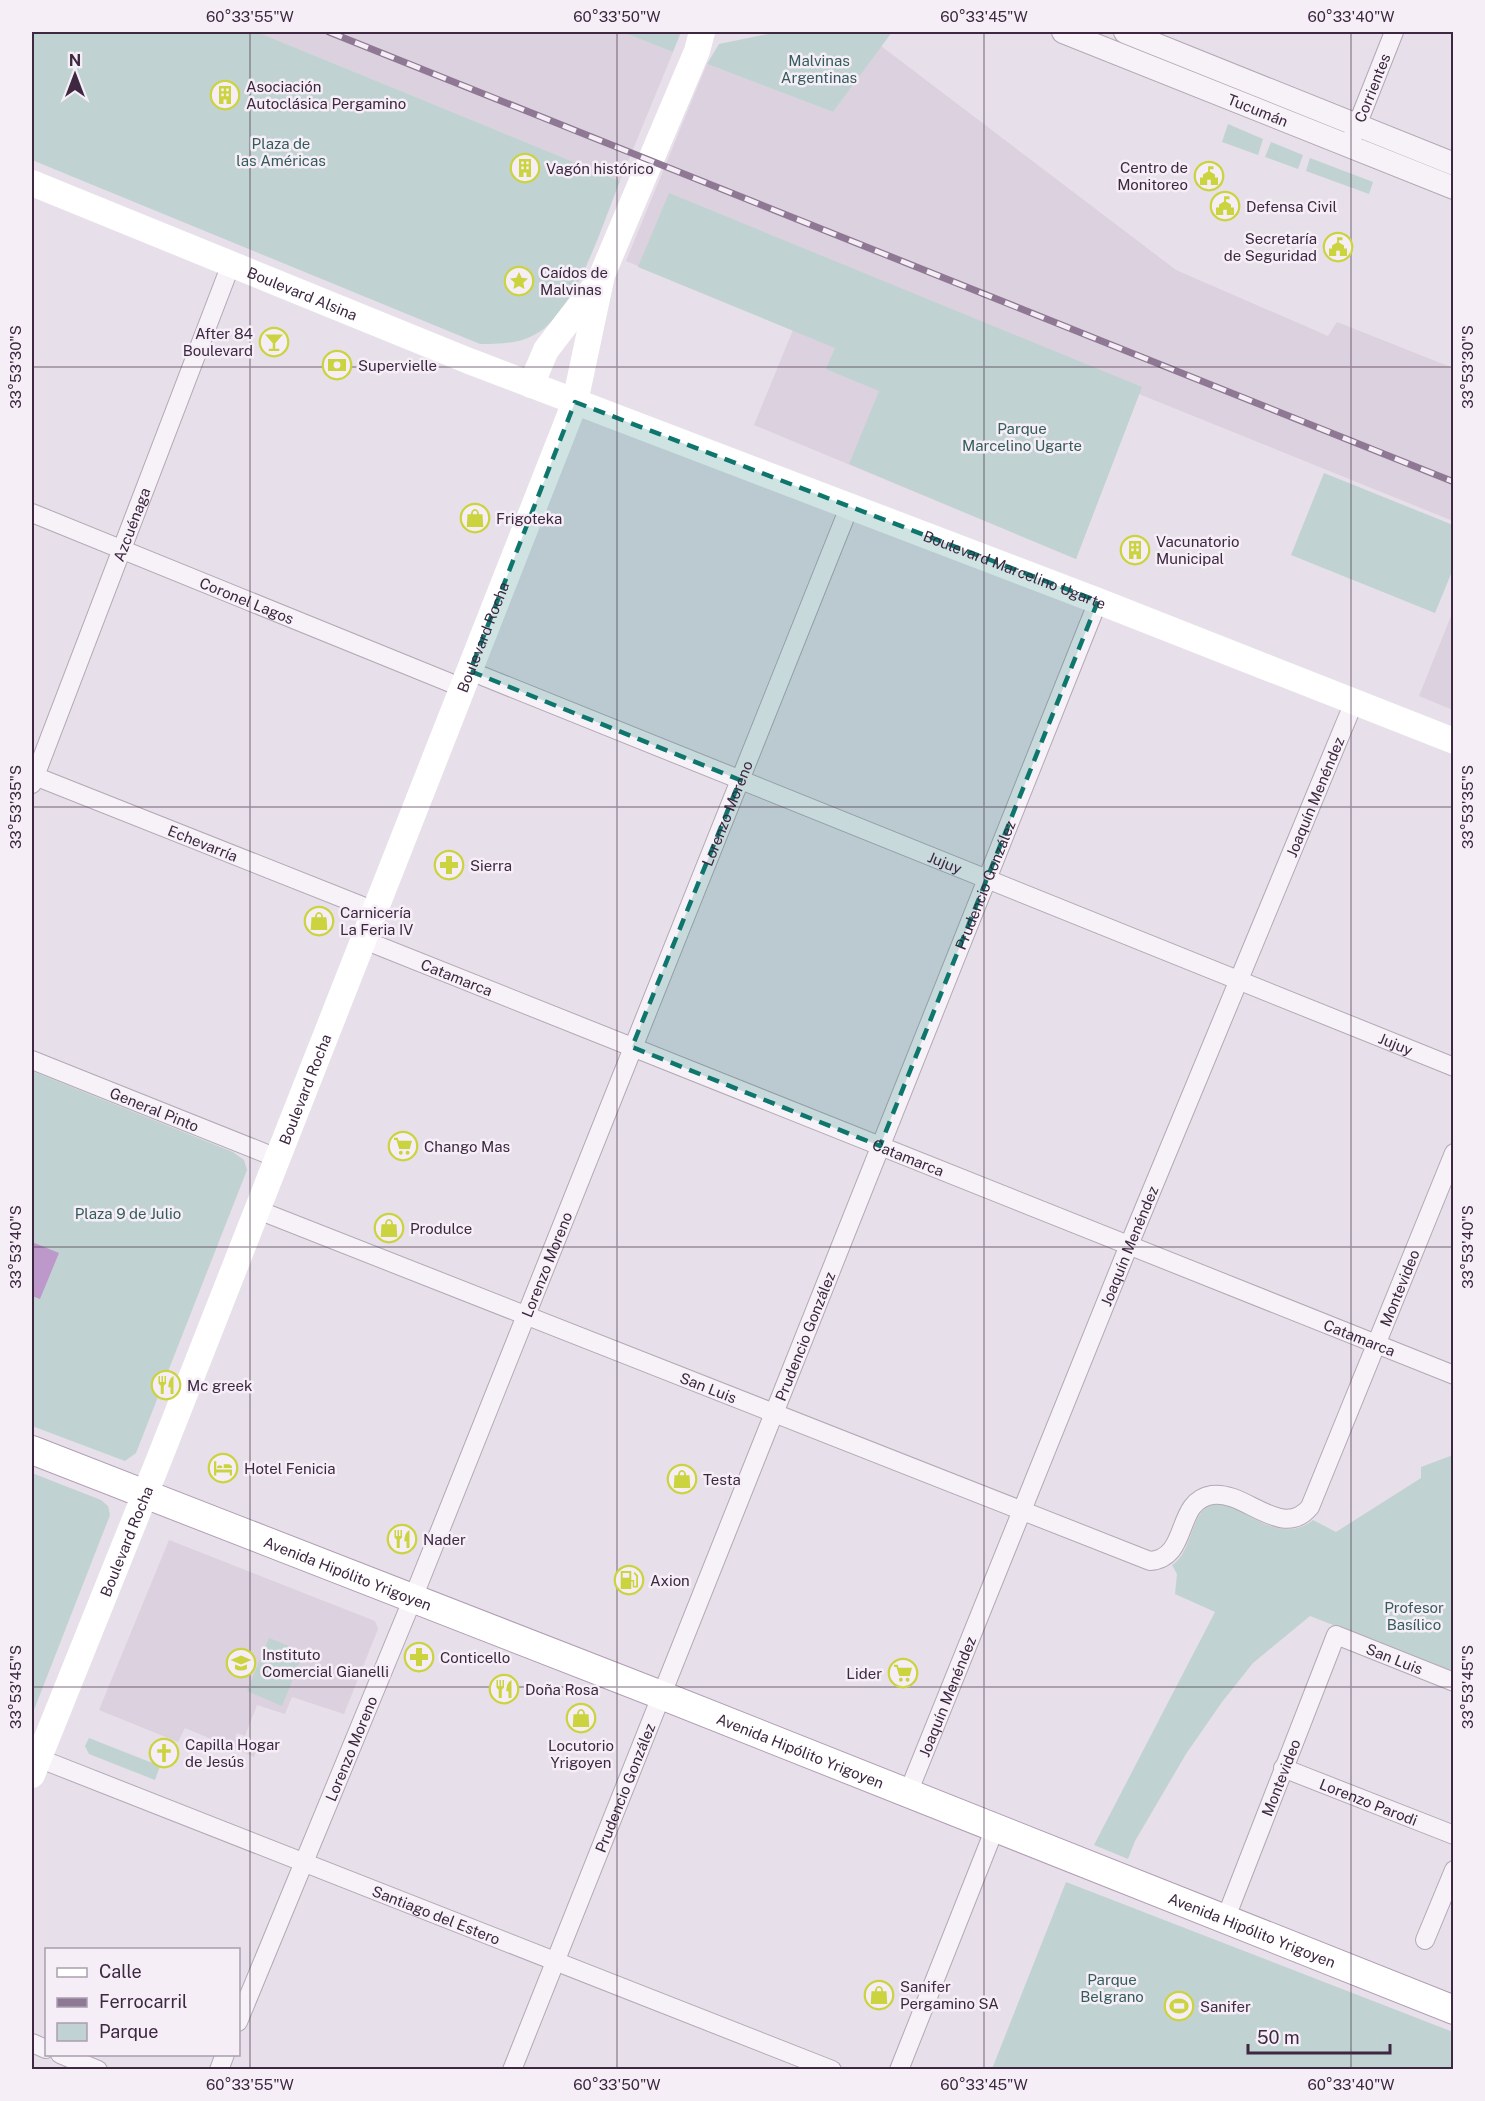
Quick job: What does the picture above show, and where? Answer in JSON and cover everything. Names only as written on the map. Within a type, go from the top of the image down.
[{"type":"main road","points":[[531,385],[546,350],[602,275],[704,38]]},
{"type":"main road","name":"Boulevard Alsina","points":[[32,183],[575,402]]},
{"type":"main road","name":"Boulevard Rocha","points":[[35,1766],[258,1210],[575,402],[602,275]]},
{"type":"main road","name":"Boulevard Marcelino Ugarte","points":[[575,402],[850,505],[1454,741]]},
{"type":"main road","name":"Avenida Hipólito Yrigoyen","points":[[32,1450],[661,1695],[1454,2010]]},
{"type":"street","name":"Tucumán","points":[[1065,32],[1353,136],[1454,165]]},
{"type":"street","name":"Tucumán","points":[[1125,32],[1353,136],[1454,188]]},
{"type":"street","name":"Corrientes","points":[[1353,136],[1394,32]]},
{"type":"street","name":"Azcuénaga","points":[[33,778],[231,264]]},
{"type":"street","name":"Lorenzo Moreno","points":[[240,2017],[413,1598],[850,505]]},
{"type":"street","name":"Coronel Lagos","points":[[32,513],[121,550],[466,680]]},
{"type":"street","name":"Prudencio González","points":[[512,2070],[1098,601]]},
{"type":"street","name":"Jujuy","points":[[466,680],[740,780],[1454,1067]]},
{"type":"street","name":"Joaquín Menéndez","points":[[908,1793],[1021,1510],[1354,702]]},
{"type":"street","name":"Echevarría","points":[[33,778],[375,911]]},
{"type":"street","name":"Catamarca","points":[[364,940],[1454,1375]]},
{"type":"street","name":"General Pinto","points":[[32,1060],[277,1158]]},
{"type":"street","name":"Montevideo","points":[[1160,1560],[1170,1554],[1176,1545],[1189,1511],[1202,1497],[1221,1494],[1276,1517],[1291,1520],[1299,1517],[1313,1501],[1454,1154]]},
{"type":"street","name":"San Luis","points":[[258,1210],[774,1412],[1141,1559],[1160,1560]]},
{"type":"street","name":"San Luis","points":[[1336,1635],[1454,1682]]},
{"type":"street","name":"Montevideo","points":[[1225,1920],[1336,1635]]},
{"type":"street","name":"Santiago del Estero","points":[[35,1766],[304,1861],[832,2070]]},
{"type":"street","name":"Lorenzo Parodi","points":[[1283,1768],[1454,1835]]},
{"type":"street","points":[[899,2070],[995,1827]]},
{"type":"street","points":[[1425,1940],[1454,1870]]},
{"type":"street","points":[[63,2056],[98,2070]]},
{"type":"street","points":[[219,2070],[225,2056]]},
{"type":"highlighted area","points":[[575,402],[1098,601],[880,1146],[632,1047],[740,780],[470,671]]},
{"type":"shaded area","points":[[257,32],[622,32],[673,52],[620,181]]},
{"type":"shaded area","points":[[881,46],[1176,270],[1328,336],[1337,322],[1453,368],[1453,521],[1139,394],[1076,559],[754,425],[793,330],[626,261],[707,64],[833,112]]},
{"type":"shaded area","points":[[1453,611],[1453,710],[1419,696]]},
{"type":"shaded area","points":[[32,1242],[59,1253],[40,1299],[32,1296]]},
{"type":"shaded area","name":"Instituto Comercial Gianelli","points":[[169,1540],[375,1621],[378,1629],[344,1714],[292,1697],[285,1714],[257,1705],[245,1736],[237,1733],[235,1739],[257,1749],[254,1757],[185,1728],[178,1742],[99,1710]]},
{"type":"green space","name":"Plaza de las Américas","points":[[32,32],[257,32],[620,181],[575,289],[549,324],[534,335],[515,342],[480,344],[32,160]]},
{"type":"green space","points":[[622,32],[681,32],[673,52]]},
{"type":"green space","name":"Malvinas Argentinas","points":[[778,32],[892,32],[833,112],[707,64],[719,44]]},
{"type":"green space","points":[[1228,124],[1263,139],[1258,155],[1222,142]]},
{"type":"green space","points":[[1271,142],[1303,155],[1298,169],[1265,157]]},
{"type":"green space","points":[[1310,158],[1373,182],[1369,194],[1306,171]]},
{"type":"green space","name":"Parque Marcelino Ugarte","points":[[669,193],[1142,387],[1076,559],[849,464],[879,391],[826,369],[835,348],[638,267]]},
{"type":"green space","points":[[1324,473],[1453,525],[1453,569],[1435,613],[1291,555]]},
{"type":"green space","name":"Plaza 9 de Julio","points":[[32,1071],[233,1152],[244,1160],[247,1170],[136,1453],[125,1461],[32,1426]]},
{"type":"green space","name":"Profesor Basílico","points":[[1453,1455],[1453,1672],[1310,1616],[1253,1663],[1222,1702],[1186,1754],[1135,1841],[1128,1859],[1094,1845],[1215,1612],[1175,1594],[1177,1574],[1172,1565],[1184,1551],[1199,1515],[1212,1505],[1223,1505],[1271,1526],[1285,1529],[1299,1528],[1313,1520],[1336,1532],[1421,1478],[1421,1467]]},
{"type":"green space","points":[[32,1473],[101,1500],[108,1506],[110,1515],[32,1715]]},
{"type":"green space","points":[[269,1638],[304,1652],[282,1706],[247,1691]]},
{"type":"green space","points":[[89,1738],[160,1766],[155,1780],[89,1754],[85,1746]]},
{"type":"green space","name":"Parque Belgrano","points":[[1066,1882],[1453,2032],[1453,2069],[992,2069]]},
{"type":"railway","points":[[329,32],[1454,482]]},
{"type":"place","name":"Asociación Autoclásica Pergamino","points":[[225,95]]},
{"type":"place","name":"Vagón histórico","points":[[525,168]]},
{"type":"place","name":"Centro de Monitoreo","points":[[1209,176]]},
{"type":"place","name":"Defensa Civil","points":[[1225,206]]},
{"type":"place","name":"Secretaría de Seguridad","points":[[1338,247]]},
{"type":"place","name":"Caídos de Malvinas","points":[[519,281]]},
{"type":"place","name":"After 84 Boulevard","points":[[274,342]]},
{"type":"place","name":"Supervielle","points":[[337,365]]},
{"type":"place","name":"Frigoteka","points":[[475,518]]},
{"type":"place","name":"Vacunatorio Municipal","points":[[1135,550]]},
{"type":"place","name":"Sierra","points":[[449,865]]},
{"type":"place","name":"Carnicería La Feria IV","points":[[319,921]]},
{"type":"place","name":"Chango Mas","points":[[403,1146]]},
{"type":"place","name":"Produlce","points":[[389,1228]]},
{"type":"place","name":"Mc greek","points":[[166,1385]]},
{"type":"place","name":"Hotel Fenicia","points":[[223,1468]]},
{"type":"place","name":"Testa","points":[[682,1479]]},
{"type":"place","name":"Nader","points":[[402,1539]]},
{"type":"place","name":"Axion","points":[[629,1580]]},
{"type":"place","name":"Conticello","points":[[419,1657]]},
{"type":"place","name":"Instituto Comercial Gianelli","points":[[241,1663]]},
{"type":"place","name":"Lider","points":[[903,1673]]},
{"type":"place","name":"Doña Rosa","points":[[504,1689]]},
{"type":"place","name":"Locutorio Yrigoyen","points":[[581,1718]]},
{"type":"place","name":"Capilla Hogar de Jesús","points":[[164,1753]]},
{"type":"place","name":"Sanifer Pergamino SA","points":[[879,1995]]},
{"type":"place","name":"Sanifer","points":[[1179,2006]]}]
